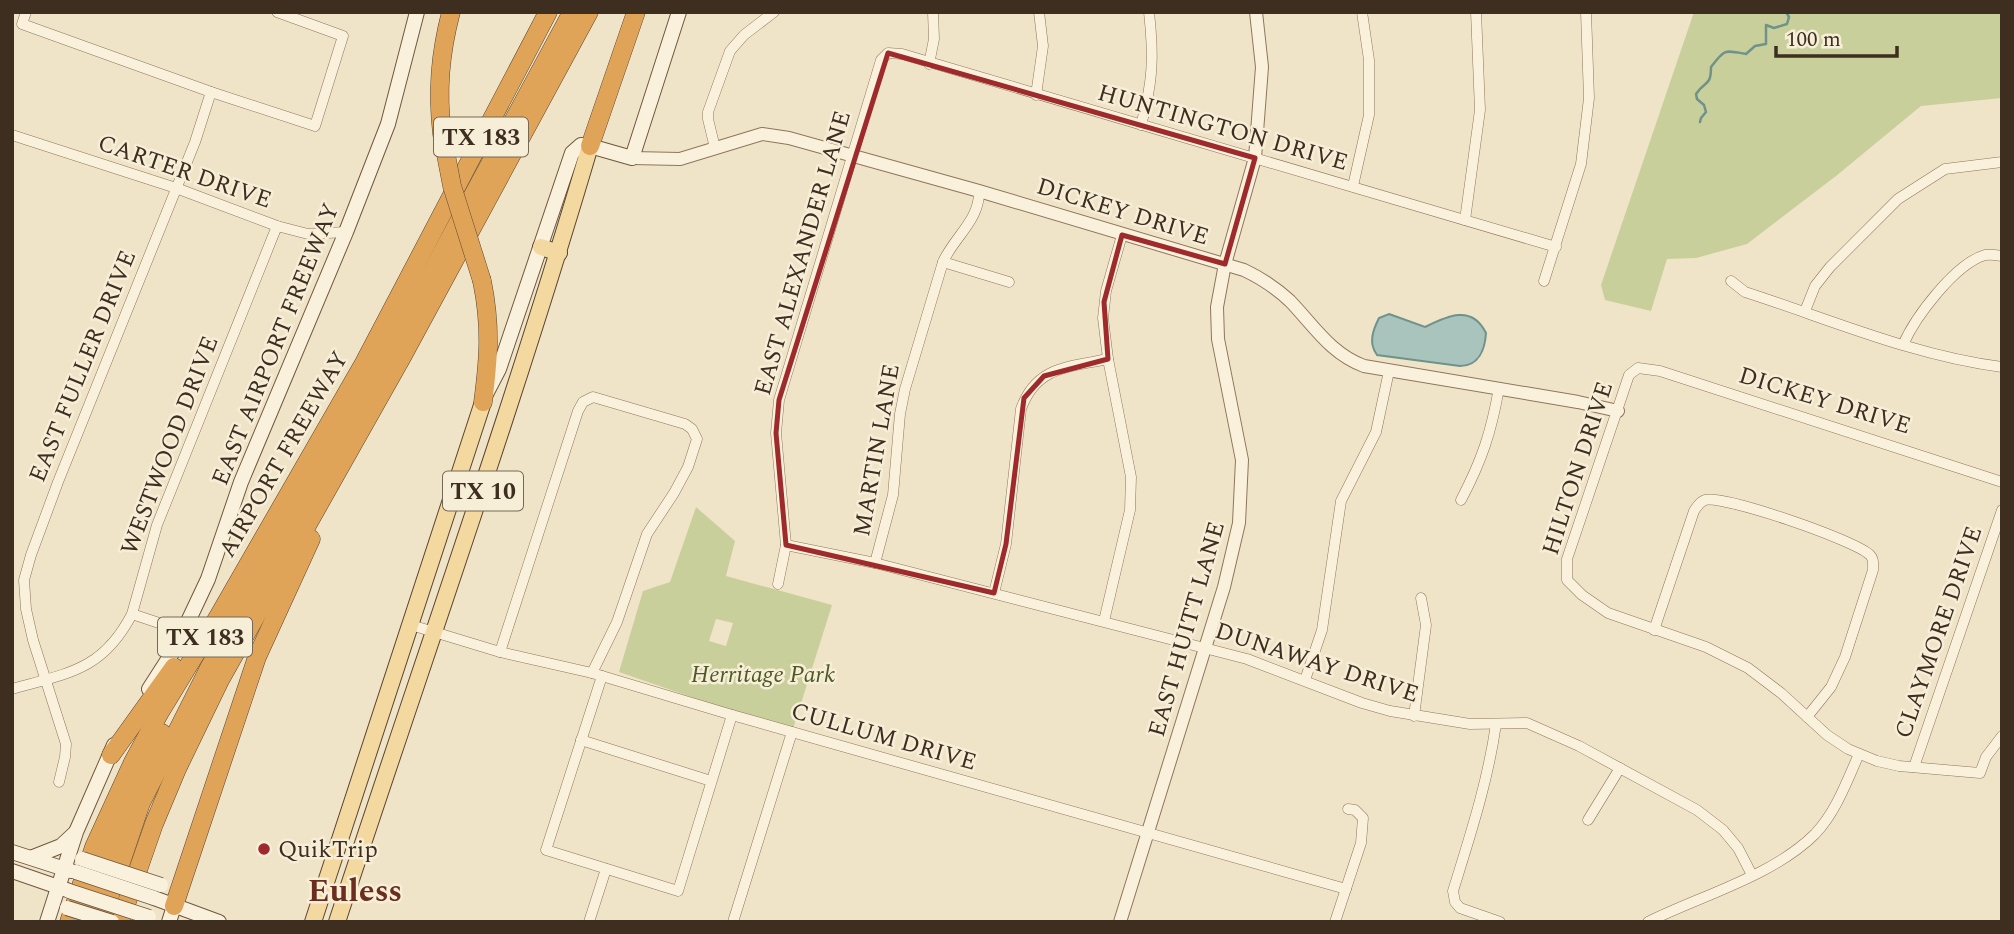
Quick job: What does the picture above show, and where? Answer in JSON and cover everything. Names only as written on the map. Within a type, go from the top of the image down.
[{"type":"highway","points":[[451,12],[439,66],[438,98],[442,134],[453,186],[482,281],[488,313],[489,346],[483,402]]},
{"type":"highway","name":"AIRPORT FREEWAY","points":[[68,915],[102,827],[154,722],[218,617],[363,363],[548,12]]},
{"type":"highway","points":[[86,922],[128,800],[157,742],[368,366],[559,12]]},
{"type":"highway","points":[[101,922],[141,803],[178,727],[378,371],[572,12]]},
{"type":"highway","name":"TX 183","points":[[120,922],[154,824],[186,748],[220,680],[402,357],[589,12]]},
{"type":"highway","points":[[590,146],[636,12]]},
{"type":"highway","points":[[172,914],[257,657],[304,552],[381,408],[402,357]]},
{"type":"highway","points":[[111,755],[175,665],[344,380],[363,363]]},
{"type":"main road","name":"EAST AIRPORT FREEWAY","points":[[76,832],[117,738],[176,647],[208,579],[241,482],[346,232],[388,124],[417,12]]},
{"type":"main road","points":[[632,158],[680,12]]},
{"type":"main road","points":[[483,402],[499,369],[572,153],[581,145],[590,146]]},
{"type":"main road","name":"DICKEY DRIVE","points":[[590,146],[632,158]]},
{"type":"main road","name":"TX 10","points":[[337,922],[481,496],[559,253],[590,146]]},
{"type":"main road","points":[[541,247],[559,253]]},
{"type":"main road","name":"TX 10","points":[[313,922],[483,402]]},
{"type":"main road","points":[[48,922],[74,866],[76,832]]},
{"type":"main road","points":[[33,857],[61,846],[76,832]]},
{"type":"main road","points":[[12,852],[74,866],[158,891],[172,914],[219,922]]},
{"type":"main road","points":[[158,891],[173,882],[189,860]]},
{"type":"main road","points":[[12,871],[155,919]]},
{"type":"main road","points":[[48,922],[58,912],[111,922]]},
{"type":"street","points":[[26,12],[22,24],[315,126],[343,36],[277,12]]},
{"type":"street","points":[[716,148],[708,112],[725,62],[744,35],[774,12]]},
{"type":"street","points":[[929,64],[934,39],[933,12]]},
{"type":"street","points":[[1036,95],[1043,46],[1040,12]]},
{"type":"street","points":[[1140,125],[1150,92],[1153,65],[1149,12]]},
{"type":"street","name":"EAST HUITT LANE","points":[[1120,922],[1236,542],[1242,483],[1240,445],[1218,339],[1217,307],[1224,264],[1255,158],[1262,68],[1256,12]]},
{"type":"street","points":[[1353,186],[1369,115],[1368,60],[1362,12]]},
{"type":"street","points":[[1465,220],[1480,110],[1476,12]]},
{"type":"street","points":[[1544,281],[1581,164],[1590,98],[1586,12]]},
{"type":"street","name":"HUNTINGTON DRIVE","points":[[881,60],[893,52],[1556,247]]},
{"type":"street","name":"EAST ALEXANDER LANE","points":[[778,584],[786,545],[777,451],[779,400],[881,60]]},
{"type":"street","name":"EAST FULLER DRIVE","points":[[59,782],[66,744],[33,640],[26,609],[24,580],[58,482],[195,142],[211,92]]},
{"type":"street","name":"DICKEY DRIVE","points":[[632,158],[680,159],[762,134],[789,138],[1244,270],[1264,280],[1289,301],[1339,354],[1364,366],[1618,411]]},
{"type":"street","name":"CARTER DRIVE","points":[[12,135],[176,188],[277,226],[308,234],[346,232]]},
{"type":"street","points":[[1805,311],[1815,286],[1830,267],[1898,199],[1945,169],[2002,162]]},
{"type":"street","name":"MARTIN LANE","points":[[875,563],[893,495],[900,414],[905,389],[943,261],[949,247],[969,224],[977,209],[979,191]]},
{"type":"street","name":"WESTWOOD DRIVE","points":[[12,689],[88,665],[117,640],[132,614],[157,525],[277,226]]},
{"type":"street","points":[[1104,621],[1132,494],[1103,318],[1104,302],[1122,235]]},
{"type":"street","points":[[1903,345],[1912,326],[1968,263],[1988,254],[2002,256]]},
{"type":"street","points":[[943,261],[1009,282]]},
{"type":"street","points":[[1731,281],[1745,292],[1903,345],[1972,364],[2002,368]]},
{"type":"street","points":[[994,593],[1006,544],[1024,398],[1037,380],[1044,376],[1062,369],[1108,359]]},
{"type":"street","name":"DICKEY DRIVE","points":[[1633,370],[1643,368],[1660,372],[2002,482]]},
{"type":"street","name":"HILTON DRIVE","points":[[1633,370],[1629,375],[1567,559],[1567,580],[1582,595],[1608,613],[1654,630]]},
{"type":"street","points":[[1305,680],[1322,630],[1340,501],[1376,432],[1389,371]]},
{"type":"street","points":[[1461,500],[1492,431],[1499,388]]},
{"type":"street","points":[[500,652],[574,423],[583,402],[593,397],[685,424],[692,429],[697,439],[688,467],[647,534],[597,674],[582,740],[546,850],[678,891],[732,715]]},
{"type":"street","points":[[1807,717],[1832,687],[1845,657],[1870,584],[1874,562],[1869,554],[1835,536],[1733,503],[1712,500],[1703,502],[1694,511],[1654,630],[1706,647],[1748,668],[1781,693],[1807,717],[1827,735],[1877,761],[1980,774],[1986,757],[2002,736]]},
{"type":"street","name":"CLAYMORE DRIVE","points":[[1914,767],[2002,510]]},
{"type":"street","name":"DUNAWAY DRIVE","points":[[786,545],[875,563],[1247,659],[1362,703],[1414,716],[1470,724],[1527,723],[1620,768],[1697,810],[1723,830],[1738,848],[1752,875]]},
{"type":"street","points":[[1414,716],[1426,625],[1421,597]]},
{"type":"street","points":[[132,614],[171,628]]},
{"type":"street","name":"CULLUM DRIVE","points":[[411,625],[500,652],[597,674],[732,715],[1346,889]]},
{"type":"street","points":[[1496,724],[1476,816],[1453,891],[1455,902],[1460,908],[1500,922]]},
{"type":"street","points":[[733,922],[792,732]]},
{"type":"street","points":[[582,740],[711,781]]},
{"type":"street","points":[[1648,922],[1779,861],[1816,833],[1842,794],[1859,754]]},
{"type":"street","points":[[1588,820],[1620,768]]},
{"type":"street","points":[[1335,922],[1361,843],[1363,818],[1361,814],[1348,809]]},
{"type":"street","points":[[589,922],[606,869]]},
{"type":"highlighted area","points":[[888,53],[1255,158],[1225,264],[1122,235],[1104,302],[1108,359],[1044,376],[1024,398],[1006,544],[994,593],[786,545],[776,433],[779,400]]},
{"type":"green space","points":[[1694,12],[2002,12],[2002,98],[1921,106],[1747,244],[1696,258],[1667,259],[1651,311],[1605,300],[1601,285]]},
{"type":"green space","name":"Herritage Park","points":[[696,507],[735,541],[726,576],[832,605],[792,732],[619,672],[643,591],[670,582]],"holes":[[[716,619],[733,623],[726,646],[709,641]]]},
{"type":"water","points":[[1389,314],[1425,327],[1450,316],[1466,315],[1474,318],[1486,333],[1480,356],[1472,363],[1460,366],[1377,355],[1372,341],[1373,332],[1379,318]]},
{"type":"waterway","points":[[1700,122],[1706,112],[1696,94],[1709,81],[1711,67],[1725,52],[1746,54],[1755,46],[1766,44],[1766,25],[1774,28],[1787,24],[1789,17],[1786,12]]},
{"type":"place","name":"QuikTrip","points":[[264,849]]},
{"type":"district","name":"Euless","points":[[355,890]]}]
